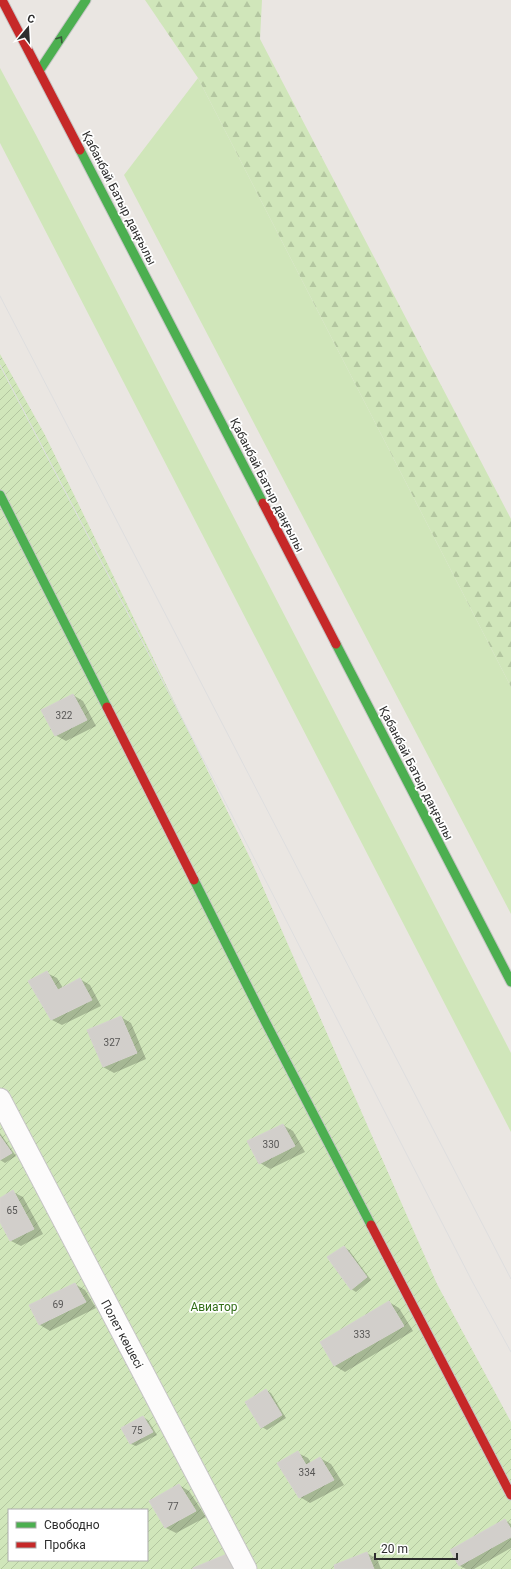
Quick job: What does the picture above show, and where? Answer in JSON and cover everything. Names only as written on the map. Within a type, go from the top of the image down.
[{"type":"main road","name":"Қабанбай Батыр даңғылы","points":[[2,0],[511,982]]},
{"type":"main road","points":[[8,11],[16,0]]},
{"type":"main road","points":[[39,72],[86,0]]},
{"type":"main road","points":[[0,495],[270,1030],[511,1495]]},
{"type":"street","name":"Полет көшесі","points":[[0,1099],[246,1569]]},
{"type":"green space","points":[[145,0],[262,0],[260,39],[511,519],[511,687],[198,78]]},
{"type":"green space","points":[[0,68],[511,1053],[511,1132],[0,143]]},
{"type":"green space","points":[[198,78],[511,687],[511,914],[124,175]]},
{"type":"green space","name":"Авиатор","points":[[0,354],[45,435],[250,858],[437,1284],[511,1422],[511,1569],[0,1569]]},
{"type":"building","points":[[73,694],[87,720],[55,736],[41,710]]},
{"type":"building","points":[[47,971],[58,990],[80,978],[92,1000],[51,1020],[28,981]]},
{"type":"building","points":[[121,1016],[137,1053],[103,1067],[87,1030]]},
{"type":"building","points":[[283,1124],[295,1146],[259,1164],[247,1141]]},
{"type":"building","points":[[0,1136],[12,1153],[0,1160]]},
{"type":"building","points":[[13,1190],[34,1229],[10,1241],[0,1222],[0,1198]]},
{"type":"building","points":[[344,1246],[367,1277],[351,1290],[327,1257]]},
{"type":"building","points":[[75,1283],[86,1302],[39,1325],[29,1305]]},
{"type":"building","points":[[389,1301],[404,1326],[334,1366],[320,1342]]},
{"type":"building","points":[[266,1389],[282,1415],[261,1428],[245,1402]]},
{"type":"building","points":[[143,1416],[153,1432],[130,1444],[121,1428]]},
{"type":"building","points":[[298,1451],[306,1465],[320,1457],[334,1480],[299,1498],[277,1463]]},
{"type":"building","points":[[179,1484],[196,1511],[165,1528],[149,1501]]},
{"type":"building","points":[[505,1519],[511,1529],[511,1537],[459,1566],[450,1550]]},
{"type":"building","points":[[367,1552],[374,1569],[335,1569],[334,1565]]},
{"type":"building","points":[[227,1554],[234,1569],[193,1569],[193,1568]]},
{"type":"tram line","points":[[0,296],[511,1279]]},
{"type":"tram line","points":[[0,365],[472,1281],[511,1352]]},
{"type":"traffic: fast","points":[[39,71],[86,0]]},
{"type":"traffic: fast","points":[[80,150],[263,503]]},
{"type":"traffic: fast","points":[[0,495],[107,707]]},
{"type":"traffic: fast","points":[[336,644],[511,982]]},
{"type":"traffic: fast","points":[[194,880],[266,1023],[371,1225]]},
{"type":"traffic: jam","points":[[2,0],[80,150]]},
{"type":"traffic: jam","points":[[263,503],[336,644]]},
{"type":"traffic: jam","points":[[107,707],[194,880]]},
{"type":"traffic: jam","points":[[371,1225],[511,1495]]}]
